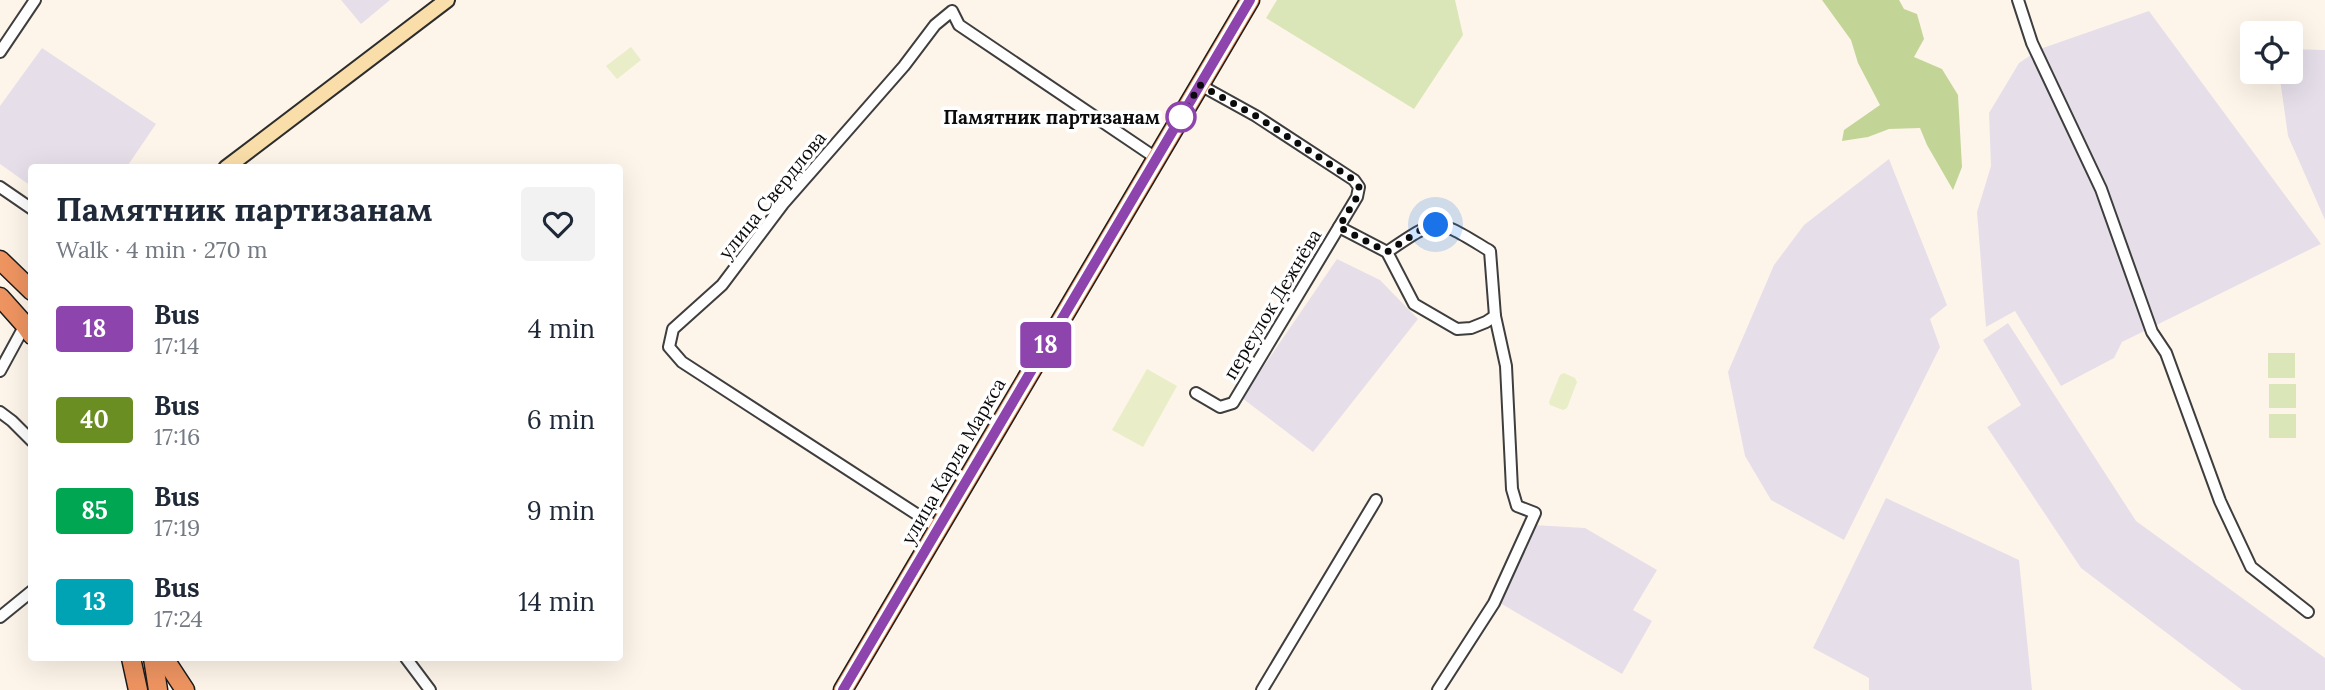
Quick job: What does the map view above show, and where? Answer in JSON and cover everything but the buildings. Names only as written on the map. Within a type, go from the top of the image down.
[{"type":"highway","name":"улица Карла Маркса","points":[[843,690],[1250,0]]},
{"type":"highway","points":[[0,260],[28,287]]},
{"type":"highway","points":[[0,297],[28,325]]},
{"type":"highway","points":[[154,661],[159,690]]},
{"type":"highway","points":[[166,661],[185,690]]},
{"type":"highway","points":[[132,664],[136,690]]},
{"type":"main road","points":[[231,164],[447,0]]},
{"type":"street","points":[[0,52],[35,0]]},
{"type":"street","points":[[2018,0],[2032,43],[2101,189],[2152,332],[2166,353],[2220,501],[2251,567],[2308,612]]},
{"type":"street","name":"улица Свердлова","points":[[938,528],[682,362],[670,347],[673,328],[722,285],[783,204],[904,66],[935,25],[952,11],[959,25],[1156,159]]},
{"type":"street","name":"переулок Дежнёва","points":[[1196,393],[1220,407],[1233,403],[1357,197],[1359,187],[1354,180],[1256,116],[1200,85]]},
{"type":"street","points":[[0,187],[28,206]]},
{"type":"street","points":[[1387,252],[1422,229],[1436,225],[1448,225],[1490,250],[1495,316],[1506,366],[1512,489],[1517,506],[1535,513],[1494,603],[1438,690]]},
{"type":"street","points":[[1339,227],[1387,252],[1413,304],[1457,329],[1471,328],[1495,316]]},
{"type":"street","points":[[0,371],[28,328]]},
{"type":"street","points":[[0,412],[28,437]]},
{"type":"street","points":[[1262,690],[1376,500]]},
{"type":"street","points":[[0,617],[28,594]]},
{"type":"street","points":[[409,661],[430,690]]},
{"type":"shaded area","points":[[341,0],[390,0],[361,24]]},
{"type":"shaded area","points":[[2149,11],[2321,244],[2122,342],[2114,358],[2061,386],[2015,311],[1986,327],[1977,212],[1991,166],[1989,113],[2019,63],[2040,49]]},
{"type":"shaded area","points":[[42,48],[156,124],[129,164],[28,164],[28,184],[0,164],[0,106]]},
{"type":"shaded area","points":[[2303,49],[2325,50],[2325,220],[2288,136],[2281,84],[2303,84]]},
{"type":"shaded area","points":[[1889,159],[1947,305],[1930,319],[1940,347],[1844,540],[1771,500],[1745,456],[1728,372],[1774,265],[1804,225]]},
{"type":"shaded area","points":[[1337,259],[1380,280],[1418,319],[1313,452],[1242,398]]},
{"type":"shaded area","points":[[2008,323],[2136,521],[2325,658],[2325,690],[2242,690],[2081,568],[1987,427],[2021,405],[1983,340]]},
{"type":"shaded area","points":[[1886,498],[2019,560],[2032,690],[1869,690],[1869,678],[1813,648]]},
{"type":"shaded area","points":[[1534,525],[1585,528],[1657,570],[1633,610],[1652,621],[1622,674],[1500,603]]},
{"type":"green space","points":[[1277,0],[1455,0],[1463,35],[1414,109],[1266,18]]},
{"type":"green space","points":[[1822,0],[1899,0],[1904,9],[1917,14],[1924,39],[1914,57],[1942,69],[1958,95],[1962,167],[1953,190],[1920,128],[1889,129],[1868,137],[1842,141],[1844,130],[1880,105],[1858,63],[1851,40]]},
{"type":"green space","points":[[631,47],[641,60],[617,79],[606,66]]},
{"type":"green space","points":[[2268,353],[2295,353],[2295,378],[2268,378]]},
{"type":"green space","points":[[1147,369],[1177,386],[1143,447],[1112,430]]},
{"type":"green space","points":[[1564,373],[1575,378],[1577,382],[1567,408],[1563,410],[1550,405],[1549,402],[1560,375]]},
{"type":"green space","points":[[2269,384],[2296,384],[2296,408],[2269,408]]},
{"type":"green space","points":[[2269,414],[2296,414],[2296,438],[2269,438]]},
{"type":"bus line","name":"18","points":[[843,690],[1250,0]]},
{"type":"place","name":"Памятник партизанам","points":[[1181,117]]},
{"type":"route","points":[[1181,117],[1200,85],[1256,116],[1354,180],[1359,187],[1357,197],[1339,227],[1387,252],[1422,229],[1436,225]]}]
